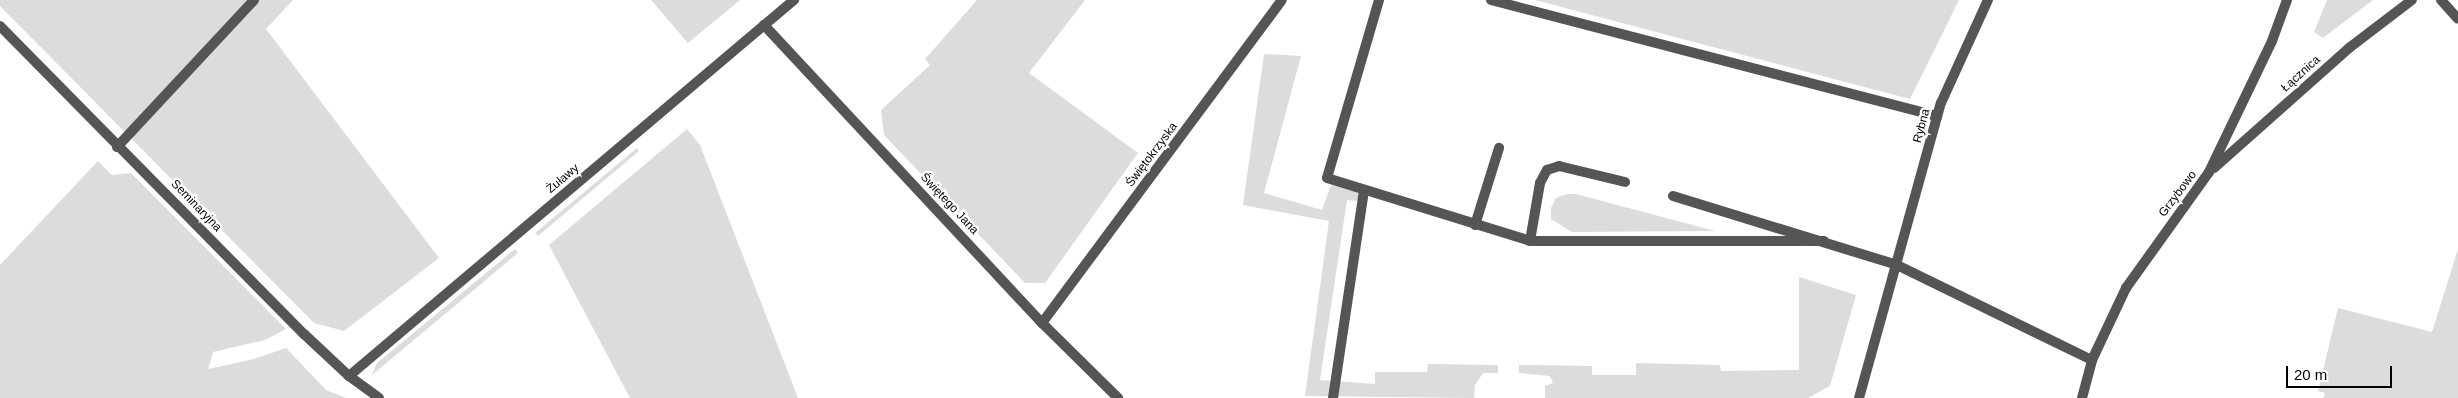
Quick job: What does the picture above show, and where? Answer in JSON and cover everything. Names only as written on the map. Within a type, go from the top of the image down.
[{"type":"street","points":[[117,147],[254,0]]},
{"type":"street","name":"Żuławy","points":[[349,376],[794,0]]},
{"type":"street","name":"Świętokrzyska","points":[[1042,324],[1282,0]]},
{"type":"street","points":[[1379,0],[1327,178],[1530,241],[1824,240]]},
{"type":"street","points":[[1492,0],[1937,116]]},
{"type":"street","name":"Rybna","points":[[1859,398],[1937,116],[1988,0]]},
{"type":"street","name":"Grzybowo","points":[[2082,398],[2092,360],[2126,288],[2210,172],[2272,41],[2287,0]]},
{"type":"street","name":"Łącznica","points":[[2210,172],[2349,48],[2412,0]]},
{"type":"street","points":[[2441,0],[2458,19]]},
{"type":"street","name":"Świętego Jana","points":[[764,25],[1042,324],[1118,398]]},
{"type":"street","name":"Seminaryjna","points":[[0,26],[117,147],[124,149],[304,334],[349,376],[379,398]]},
{"type":"street","points":[[1475,225],[1499,148]]},
{"type":"street","points":[[1530,241],[1540,183],[1547,170],[1559,166],[1625,182]]},
{"type":"street","points":[[1333,398],[1364,190]]},
{"type":"street","points":[[1673,196],[1824,240],[1897,265],[2092,360]]},
{"type":"shaded area","points":[[0,0],[293,0],[266,29],[439,258],[344,331],[314,323],[0,6]]},
{"type":"shaded area","points":[[651,0],[740,0],[688,43]]},
{"type":"shaded area","points":[[977,0],[1085,0],[1029,73],[1138,153],[1045,283],[1025,283],[884,135],[881,110],[930,65],[925,59]]},
{"type":"shaded area","points":[[1535,0],[1959,0],[1910,99]]},
{"type":"shaded area","points":[[2327,0],[2373,0],[2323,38],[2314,32]]},
{"type":"shaded area","points":[[1264,54],[1301,56],[1264,193],[1322,210],[1331,185],[1360,193],[1358,201],[1347,200],[1320,380],[1375,384],[1375,372],[1427,372],[1428,364],[1498,365],[1498,373],[1483,373],[1475,385],[1474,398],[1305,396],[1329,221],[1243,205]]},
{"type":"shaded area","points":[[687,129],[700,145],[798,398],[630,398],[549,245]]},
{"type":"shaded area","points":[[637,148],[639,151],[538,236],[535,233]]},
{"type":"shaded area","points":[[98,161],[112,175],[131,173],[286,329],[265,340],[213,352],[208,369],[254,359],[286,348],[326,390],[346,398],[0,398],[0,265]]},
{"type":"shaded area","points":[[1567,194],[1576,194],[1715,231],[1572,232],[1551,219],[1551,208],[1556,198]]},
{"type":"shaded area","points":[[515,249],[518,253],[372,375],[377,363]]},
{"type":"shaded area","points":[[2458,249],[2458,398],[2324,398],[2325,393],[2318,391],[2338,308],[2432,332]]},
{"type":"shaded area","points":[[1799,277],[1856,295],[1830,386],[1808,398],[1545,398],[1545,386],[1553,383],[1550,376],[1519,373],[1519,365],[1592,366],[1592,375],[1636,375],[1636,363],[1720,365],[1721,371],[1799,370]]}]
